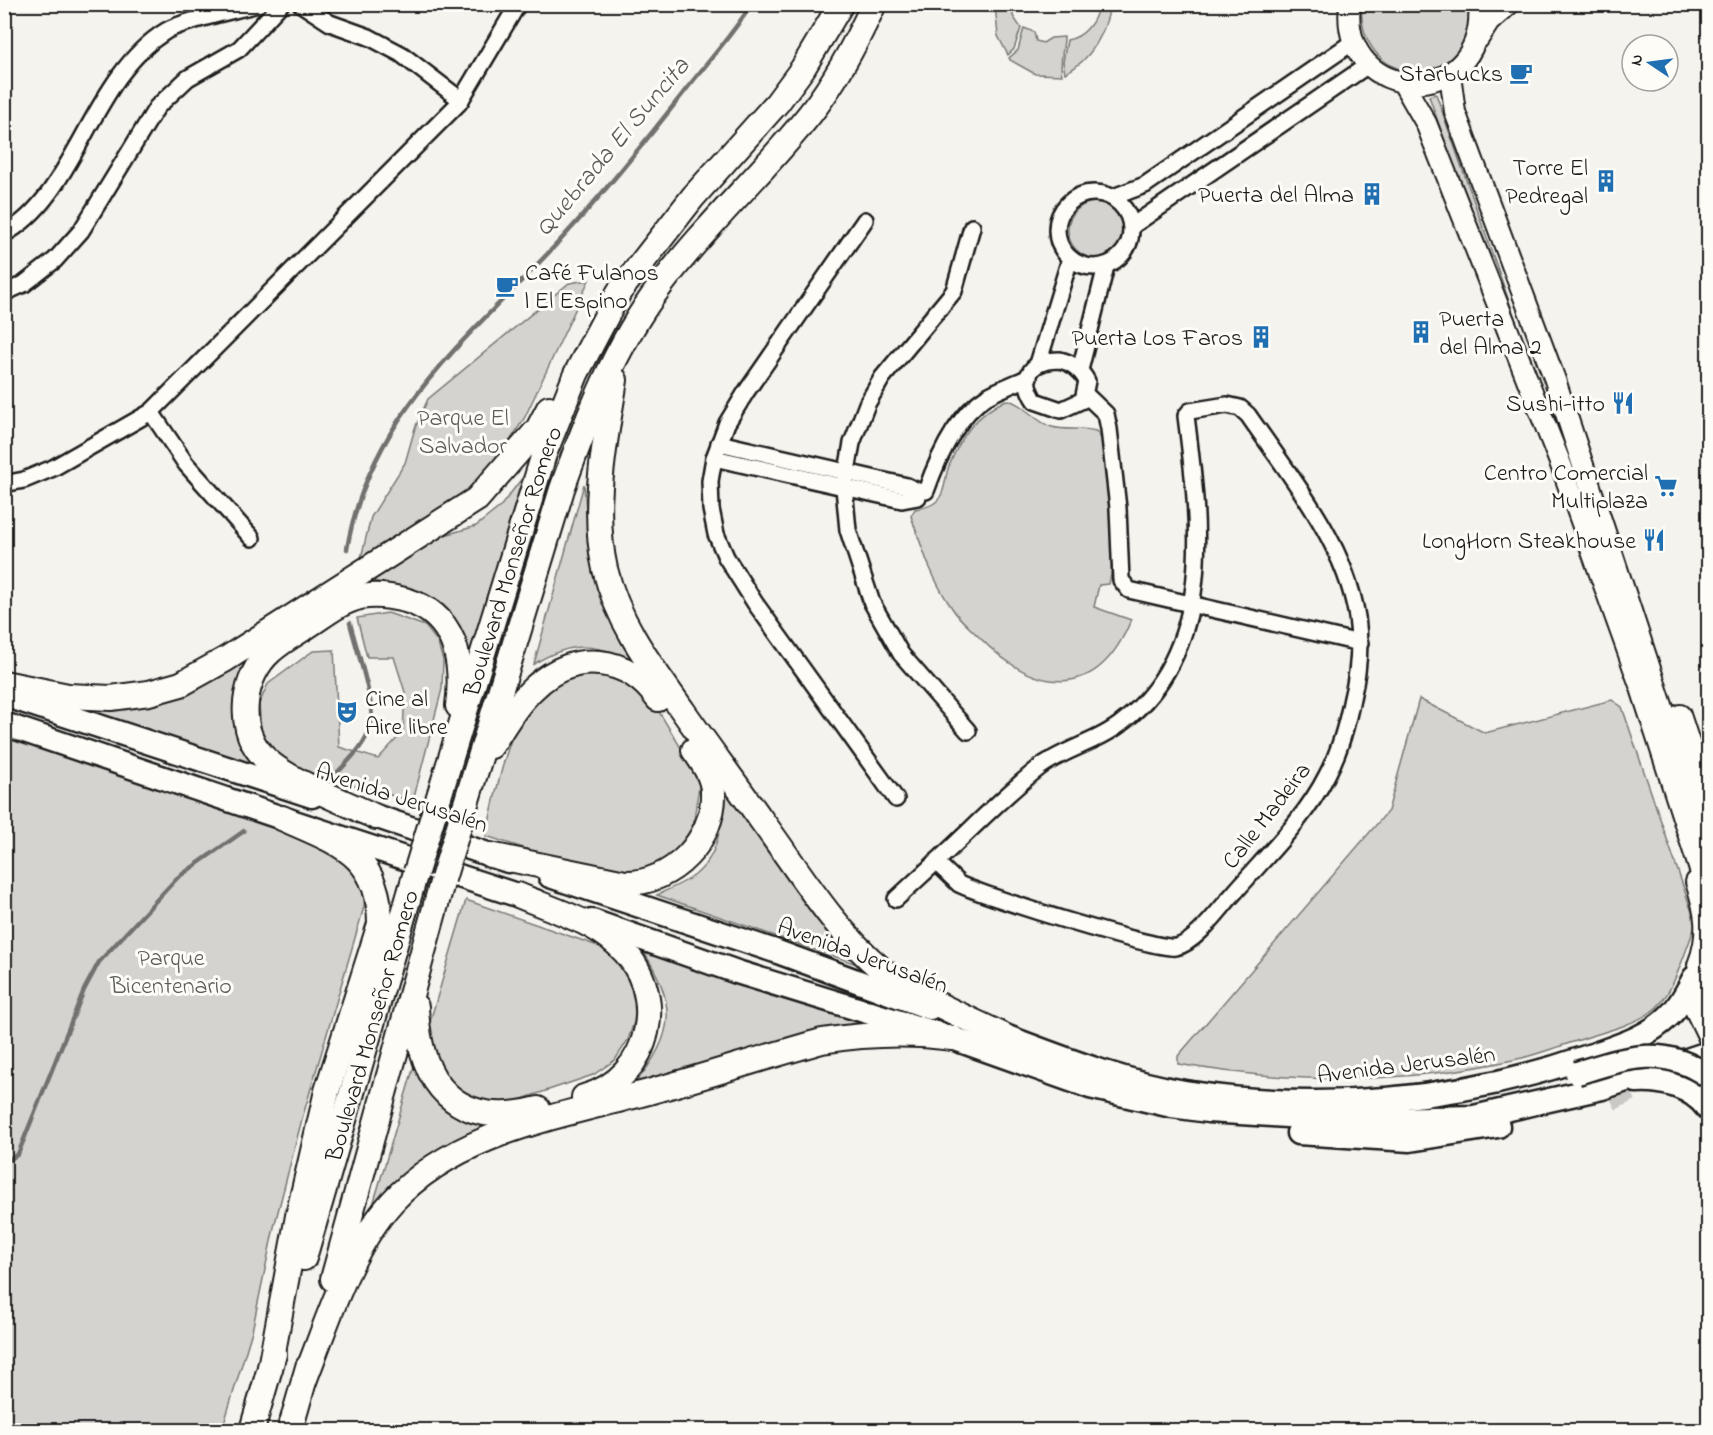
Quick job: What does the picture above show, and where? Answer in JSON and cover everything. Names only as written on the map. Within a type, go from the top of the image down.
[{"type":"highway","name":"Boulevard Monseñor Romero","points":[[252,1431],[334,1161],[433,816],[544,454],[576,374],[619,292],[693,197],[777,102],[803,68],[841,4]]},
{"type":"highway","name":"Boulevard Monseñor Romero","points":[[290,1431],[416,985],[443,879],[562,489],[579,441],[620,352],[660,286],[810,114],[842,68],[874,4]]},
{"type":"highway","points":[[4,683],[68,696],[111,698],[149,693],[180,684],[226,659],[457,513],[498,477],[538,429],[593,317],[619,292]]},
{"type":"highway","points":[[620,352],[602,463],[600,535],[611,590],[629,632],[720,763],[831,914],[859,948],[882,970],[902,983],[1004,1036]]},
{"type":"highway","points":[[376,817],[278,769],[256,748],[246,718],[247,695],[255,670],[270,651],[339,604],[358,597],[375,595],[421,604],[435,613],[445,626],[459,663],[460,689],[452,760]]},
{"type":"highway","points":[[476,768],[522,702],[544,678],[572,665],[608,664],[638,676],[650,687],[703,764],[713,791],[710,820],[698,843],[671,871],[641,884],[605,880],[490,855]]},
{"type":"highway","points":[[270,1368],[298,1216],[327,1091],[380,924],[378,895],[367,868],[359,858],[337,842],[282,819]]},
{"type":"highway","points":[[416,985],[417,1030],[428,1070],[440,1090],[470,1108],[492,1115],[521,1113],[595,1094],[625,1074],[643,1044],[649,1015],[644,983],[636,966],[616,942],[597,930],[518,895]]},
{"type":"highway","points":[[304,1381],[340,1289],[374,1226],[403,1191],[423,1173],[453,1154],[490,1138],[563,1115],[822,1041],[853,1036],[896,1034],[952,1038]]},
{"type":"main road","points":[[1350,4],[1349,24],[1353,42],[1368,65],[1384,77],[1403,83],[1423,84],[1450,74],[1465,61],[1489,22],[1509,4]]},
{"type":"main road","points":[[1475,44],[1480,25],[1479,4]]},
{"type":"main road","points":[[1450,74],[1455,112],[1555,380],[1608,542],[1708,895]]},
{"type":"main road","points":[[1403,83],[1423,117],[1524,368],[1708,845]]},
{"type":"main road","points":[[1524,368],[1552,472],[1704,907],[1707,933],[1694,1007],[1708,1036]]},
{"type":"main road","points":[[1608,542],[1666,679],[1708,800]]},
{"type":"main road","name":"Avenida Jerusalén","points":[[4,695],[775,951],[1104,1072],[1183,1092],[1267,1102],[1360,1102],[1494,1083],[1532,1074],[1637,1038],[1671,1015],[1700,964]]},
{"type":"main road","name":"Avenida Jerusalén","points":[[4,724],[112,758],[282,819],[518,895],[737,972],[952,1038],[1090,1087],[1172,1107],[1258,1117],[1369,1121],[1474,1117],[1607,1094],[1708,1053]]},
{"type":"main road","points":[[1360,1102],[1479,1098],[1617,1060],[1651,1055],[1686,1063],[1708,1076]]},
{"type":"main road","points":[[1607,1094],[1638,1081],[1664,1082],[1692,1094],[1708,1109]]},
{"type":"street","points":[[4,234],[18,227],[47,197],[105,96],[144,47],[168,30],[258,4]]},
{"type":"street","points":[[4,293],[24,284],[55,260],[81,231],[157,107],[188,78],[239,49],[281,4]]},
{"type":"street","points":[[301,4],[330,23],[369,37],[401,54],[461,100]]},
{"type":"street","points":[[4,484],[24,480],[53,468],[151,412],[461,100],[518,4]]},
{"type":"street","points":[[1113,197],[1144,185],[1353,42]]},
{"type":"street","points":[[1132,226],[1368,65]]},
{"type":"street","points":[[1102,193],[1113,197],[1122,205],[1132,226],[1128,248],[1122,256],[1106,266],[1094,268],[1081,266],[1070,259],[1062,249],[1057,225],[1061,213],[1078,196],[1102,193]]},
{"type":"street","points":[[865,220],[746,392],[719,443],[714,458],[710,481],[711,509],[716,534],[726,557],[755,603],[896,799]]},
{"type":"street","points":[[968,731],[902,654],[872,603],[848,530],[844,488],[858,423],[882,378],[954,291],[972,227]]},
{"type":"street","points":[[714,458],[902,500],[921,493],[946,447],[976,405],[986,397],[1029,377],[1038,364],[1070,259]]},
{"type":"street","points":[[1080,370],[1106,266]]},
{"type":"street","points":[[1029,377],[1029,392],[1035,401],[1051,408],[1061,410],[1077,405],[1086,395],[1087,381],[1080,370],[1070,362],[1060,360],[1038,364]]},
{"type":"street","points":[[1086,395],[1106,414],[1110,429],[1118,508],[1121,580],[1129,590],[1360,643]]},
{"type":"street","name":"Calle Madeira","points":[[936,862],[951,879],[967,888],[1140,942],[1175,948],[1188,942],[1210,920],[1313,799],[1327,775],[1340,746],[1359,669],[1360,643],[1356,615],[1347,581],[1323,529],[1248,415],[1240,408],[1227,405],[1190,411],[1186,416],[1198,509],[1197,573],[1191,605]]},
{"type":"street","points":[[151,412],[186,464],[252,538]]},
{"type":"street","points":[[719,443],[847,471],[907,486],[921,493]]},
{"type":"street","points":[[896,899],[1040,768],[1110,732],[1139,709],[1168,672],[1191,605]]},
{"type":"green space","points":[[995,5],[1013,5],[1013,16],[1021,28],[1014,49],[1008,55],[998,36]]},
{"type":"green space","points":[[1098,5],[1110,5],[1101,35],[1090,53],[1065,73],[1063,62],[1067,40],[1079,36],[1088,28],[1095,17]]},
{"type":"green space","points":[[1362,5],[1473,5],[1473,10],[1471,22],[1457,56],[1436,69],[1413,72],[1388,63],[1370,45],[1362,19]]},
{"type":"green space","points":[[1024,28],[1034,32],[1036,41],[1043,43],[1051,38],[1064,37],[1062,75],[1035,74],[1010,60],[1009,58],[1018,50]]},
{"type":"green space","points":[[1436,94],[1708,865],[1708,898],[1429,96]]},
{"type":"green space","points":[[1096,202],[1107,204],[1116,210],[1122,219],[1124,230],[1122,241],[1116,250],[1107,256],[1096,258],[1085,256],[1076,250],[1070,241],[1068,230],[1070,219],[1076,210],[1085,204]]},
{"type":"green space","name":"Parque El Salvador","points":[[589,280],[525,417],[491,471],[441,510],[361,558],[371,517],[405,463],[415,428],[428,399],[569,283]]},
{"type":"green space","points":[[1006,400],[1018,404],[1052,427],[1096,431],[1105,444],[1113,514],[1114,550],[1109,584],[1099,585],[1094,607],[1131,620],[1117,647],[1100,666],[1081,677],[1062,681],[1041,678],[1019,669],[998,654],[960,619],[945,597],[928,564],[911,516],[915,509],[929,506],[938,500],[949,466],[965,435],[986,412]]},
{"type":"green space","points":[[523,477],[470,653],[461,634],[441,608],[416,593],[365,579],[431,539],[476,526],[500,507]]},
{"type":"green space","points":[[584,484],[590,560],[603,599],[638,661],[610,651],[585,647],[561,651],[534,664]]},
{"type":"green space","points":[[388,613],[425,626],[437,641],[443,660],[442,689],[413,801],[302,772],[271,750],[261,731],[259,704],[268,684],[313,651],[334,650],[339,747],[378,759],[403,732],[405,692],[394,657],[367,657],[357,618]]},
{"type":"green space","points":[[253,652],[241,669],[236,693],[255,765],[85,709]]},
{"type":"green space","points":[[602,669],[650,697],[700,779],[693,826],[678,849],[649,871],[622,874],[551,857],[486,836],[500,776],[524,710],[536,695],[549,685]]},
{"type":"green space","points":[[1419,699],[1485,733],[1612,700],[1622,707],[1696,924],[1678,972],[1666,996],[1651,1012],[1616,1028],[1522,1058],[1437,1073],[1394,1077],[1307,1078],[1221,1071],[1178,1064],[1178,1056],[1388,811]]},
{"type":"green space","name":"Parque Bicentenario","points":[[5,735],[192,797],[204,805],[303,837],[338,856],[353,868],[361,881],[364,891],[364,907],[302,1119],[274,1227],[252,1331],[222,1430],[5,1430]]},
{"type":"green space","points":[[720,775],[865,967],[657,895],[695,875],[712,853],[720,829]]},
{"type":"green space","points":[[466,900],[601,947],[617,961],[631,983],[636,1002],[634,1022],[628,1040],[615,1060],[593,1075],[510,1103],[480,1102],[447,1081],[436,1058],[429,1025]]},
{"type":"green space","points":[[641,948],[873,1024],[782,1040],[634,1084],[658,1050],[665,1033],[667,1017],[666,1001],[661,985]]},
{"type":"green space","points":[[416,1059],[507,1123],[368,1222]]},
{"type":"waterway","name":"Quebrada El Suncita","points":[[347,549],[360,499],[379,454],[403,413],[432,375],[598,198],[644,143],[752,4]]},
{"type":"waterway","name":"Quebrada El Suncita","points":[[336,774],[352,757],[369,732],[372,715],[368,690],[350,623]]},
{"type":"waterway","name":"Quebrada El Suncita","points":[[4,1163],[18,1154],[84,990],[99,962],[177,878],[244,831]]},
{"type":"tunnel","points":[[1611,1100],[1657,1076]]},
{"type":"place","name":"Starbucks","points":[[1521,73]]},
{"type":"place","name":"Torre El Pedregal","points":[[1606,181]]},
{"type":"place","name":"Puerta del Alma","points":[[1372,194]]},
{"type":"place","name":"Café Fulanos | El Espino","points":[[507,286]]},
{"type":"place","name":"Puerta del Alma 2","points":[[1421,332]]},
{"type":"place","name":"Puerta Los Faros","points":[[1261,337]]},
{"type":"place","name":"Sushi-itto","points":[[1623,403]]},
{"type":"place","name":"Centro Comercial Multiplaza","points":[[1666,486]]},
{"type":"place","name":"LongHorn Steakhouse","points":[[1654,540]]},
{"type":"place","name":"Cine al Aire libre","points":[[347,712]]}]
